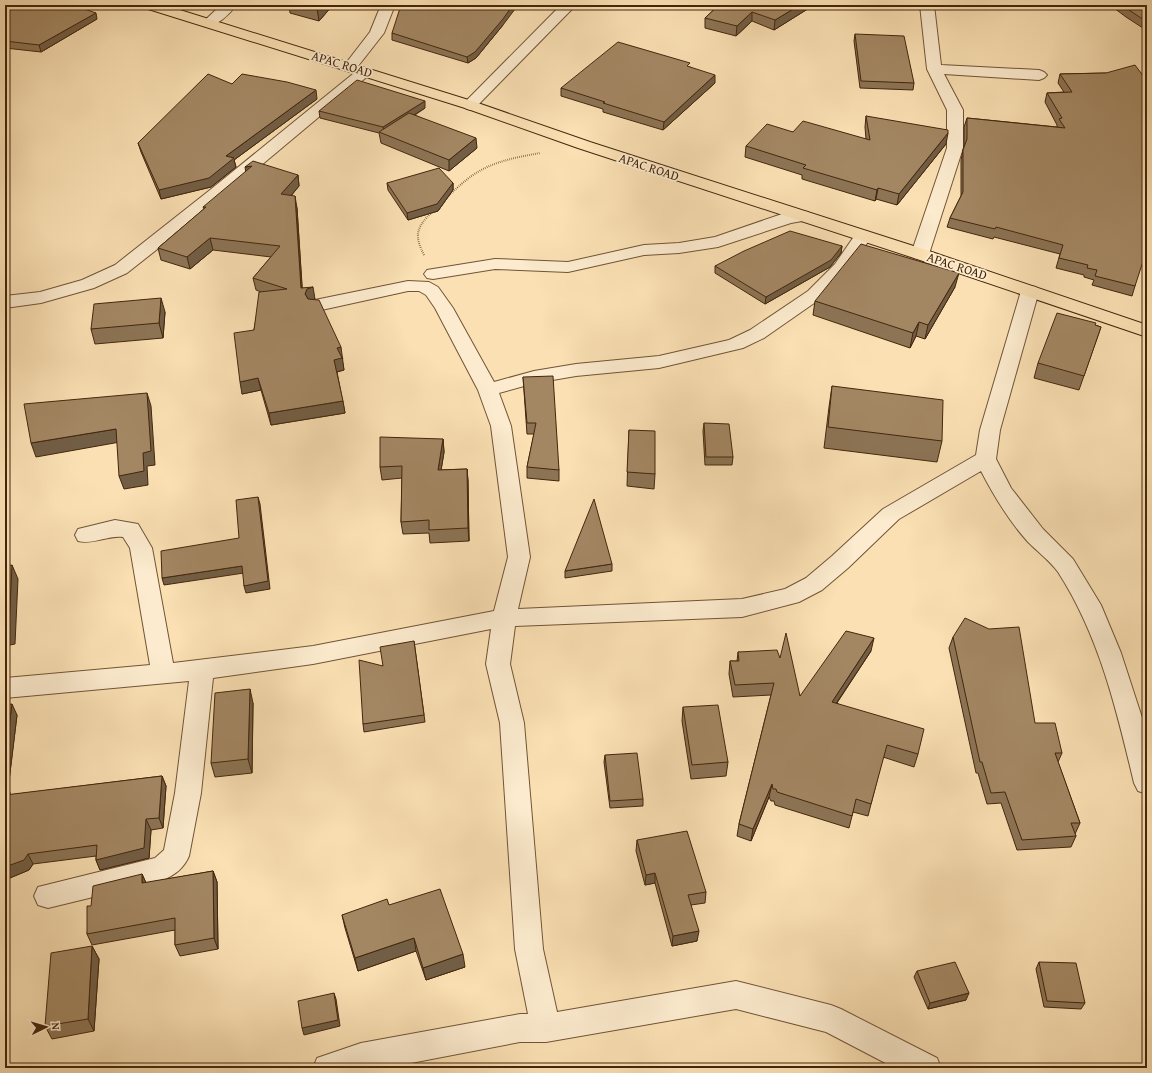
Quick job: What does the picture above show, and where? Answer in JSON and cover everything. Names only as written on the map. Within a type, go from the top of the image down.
[{"type":"main road","name":"APAC ROAD","points":[[150,5],[210,22],[470,105],[584,145],[920,254],[1147,331]]},
{"type":"street","points":[[210,22],[228,5]]},
{"type":"street","points":[[5,302],[41,297],[88,284],[121,269],[216,194],[357,69],[377,33],[388,5]]},
{"type":"street","points":[[470,105],[569,5]]},
{"type":"street","points":[[920,254],[955,148],[955,110],[934,69],[927,5]]},
{"type":"street","points":[[934,69],[1039,75]]},
{"type":"street","points":[[433,274],[495,264],[568,267],[644,250],[679,248],[718,242],[788,218],[802,216]]},
{"type":"street","points":[[488,390],[534,377],[576,370],[658,362],[736,344],[757,334],[814,295],[841,268],[863,236]]},
{"type":"street","points":[[317,304],[408,286],[423,286],[432,291],[444,308],[488,390],[501,426],[518,556],[504,618],[498,664],[512,723],[529,949],[546,1028]]},
{"type":"street","points":[[1030,291],[990,430],[986,459],[1002,491],[1035,535],[1065,565],[1090,605],[1109,653],[1139,720],[1147,782]]},
{"type":"street","points":[[5,688],[202,670],[313,655],[504,618],[742,608],[791,596],[814,584],[840,562],[890,514],[986,459]]},
{"type":"street","points":[[86,535],[114,528],[130,530],[141,548],[162,674]]},
{"type":"street","points":[[48,896],[163,868],[176,856],[188,793],[202,670]]},
{"type":"street","points":[[328,1068],[361,1058],[512,1029],[546,1028],[736,995],[831,1019],[926,1068]]},
{"type":"path","points":[[447,198],[463,182],[481,170],[522,156],[584,145]]},
{"type":"path","points":[[433,274],[416,241],[419,224],[436,209]]},
{"type":"building","points":[[16,5],[73,5],[96,13],[39,45],[5,41],[5,15]]},
{"type":"building","points":[[307,5],[320,5],[317,8]]},
{"type":"building","points":[[401,5],[513,5],[475,52],[467,57],[392,33]]},
{"type":"building","points":[[719,5],[800,5],[775,20],[752,12],[737,26],[705,18]]},
{"type":"building","points":[[1122,5],[1147,5],[1147,22],[1129,10]]},
{"type":"building","points":[[855,34],[904,36],[914,83],[861,81]]},
{"type":"building","points":[[618,42],[690,63],[687,66],[715,75],[664,122],[561,88]]},
{"type":"building","points":[[1135,65],[1147,81],[1147,249],[1135,286],[1095,276],[1097,270],[1087,268],[1088,265],[1059,258],[1063,245],[996,227],[995,229],[950,218],[963,192],[963,150],[967,139],[967,118],[1065,128],[1059,119],[1062,118],[1047,93],[1072,92],[1060,74],[1106,73]]},
{"type":"building","points":[[208,74],[232,84],[242,74],[287,82],[316,90],[226,156],[234,158],[209,178],[159,190],[138,143]]},
{"type":"building","points":[[357,80],[425,101],[383,127],[319,111]]},
{"type":"building","points":[[409,113],[476,138],[449,160],[379,132]]},
{"type":"building","points":[[866,116],[948,130],[948,133],[899,194],[878,188],[877,190],[803,168],[806,165],[746,146],[767,124],[793,132],[803,121],[870,140]]},
{"type":"building","points":[[253,161],[298,175],[281,194],[295,196],[301,288],[313,287],[307,289],[305,294],[308,299],[319,300],[341,347],[337,348],[342,358],[334,360],[343,401],[269,413],[258,378],[240,382],[234,333],[254,330],[259,292],[287,289],[253,278],[280,246],[210,238],[187,257],[158,248],[206,207],[203,207],[252,166],[245,167]]},
{"type":"building","points":[[439,168],[453,183],[437,204],[407,213],[387,183]]},
{"type":"building","points":[[790,231],[842,246],[831,260],[766,297],[715,266],[744,251]]},
{"type":"building","points":[[861,244],[959,273],[928,325],[919,322],[913,333],[815,301]]},
{"type":"building","points":[[161,298],[159,323],[91,329],[94,304]]},
{"type":"building","points":[[1057,313],[1096,323],[1095,325],[1101,327],[1084,376],[1038,363]]},
{"type":"building","points":[[553,376],[559,470],[527,467],[536,423],[527,423],[523,377]]},
{"type":"building","points":[[832,386],[943,400],[942,441],[828,427]]},
{"type":"building","points":[[147,393],[151,451],[143,453],[144,471],[119,476],[116,429],[31,443],[24,404]]},
{"type":"building","points":[[704,423],[729,424],[733,457],[706,457]]},
{"type":"building","points":[[629,430],[655,431],[655,474],[627,472]]},
{"type":"building","points":[[380,437],[443,439],[438,470],[467,469],[468,528],[429,530],[429,520],[401,522],[402,466],[380,467]]},
{"type":"building","points":[[258,497],[268,581],[244,586],[242,566],[162,578],[161,551],[239,538],[236,500]]},
{"type":"building","points":[[594,499],[612,564],[565,571]]},
{"type":"building","points":[[12,565],[9,629],[5,630],[5,566]]},
{"type":"building","points":[[965,618],[989,629],[1019,627],[1035,723],[1055,723],[1062,753],[1055,753],[1080,823],[1071,823],[1076,836],[1022,840],[1005,792],[991,793],[982,762],[980,762],[953,637]]},
{"type":"building","points":[[846,631],[874,638],[832,702],[924,729],[918,754],[887,745],[871,804],[856,799],[852,816],[777,792],[776,789],[773,789],[772,784],[753,829],[739,824],[774,683],[735,685],[730,661],[739,661],[738,652],[777,650],[780,658],[786,633],[800,696]]},
{"type":"building","points":[[414,641],[424,715],[363,724],[359,660],[383,666],[380,647]]},
{"type":"building","points":[[250,689],[248,759],[211,763],[215,693]]},
{"type":"building","points":[[12,704],[5,756],[5,705]]},
{"type":"building","points":[[718,705],[728,762],[692,765],[683,707]]},
{"type":"building","points":[[637,753],[643,799],[610,801],[605,755]]},
{"type":"building","points":[[162,776],[159,818],[146,819],[144,848],[96,860],[97,845],[28,854],[24,860],[5,867],[5,795]]},
{"type":"building","points":[[687,831],[706,892],[688,895],[699,931],[673,936],[655,873],[646,875],[637,840]]},
{"type":"building","points":[[213,871],[214,938],[175,945],[175,918],[87,934],[87,906],[91,906],[93,886],[142,874],[142,883]]},
{"type":"building","points":[[440,889],[463,954],[423,968],[414,938],[355,958],[342,915],[387,899],[389,905]]},
{"type":"building","points":[[92,946],[88,1019],[45,1026],[51,953]]},
{"type":"building","points":[[955,962],[969,993],[930,1003],[917,971]]},
{"type":"building","points":[[1039,962],[1076,963],[1085,1003],[1047,1001]]},
{"type":"building","points":[[334,993],[338,1020],[302,1028],[298,1001]]}]
